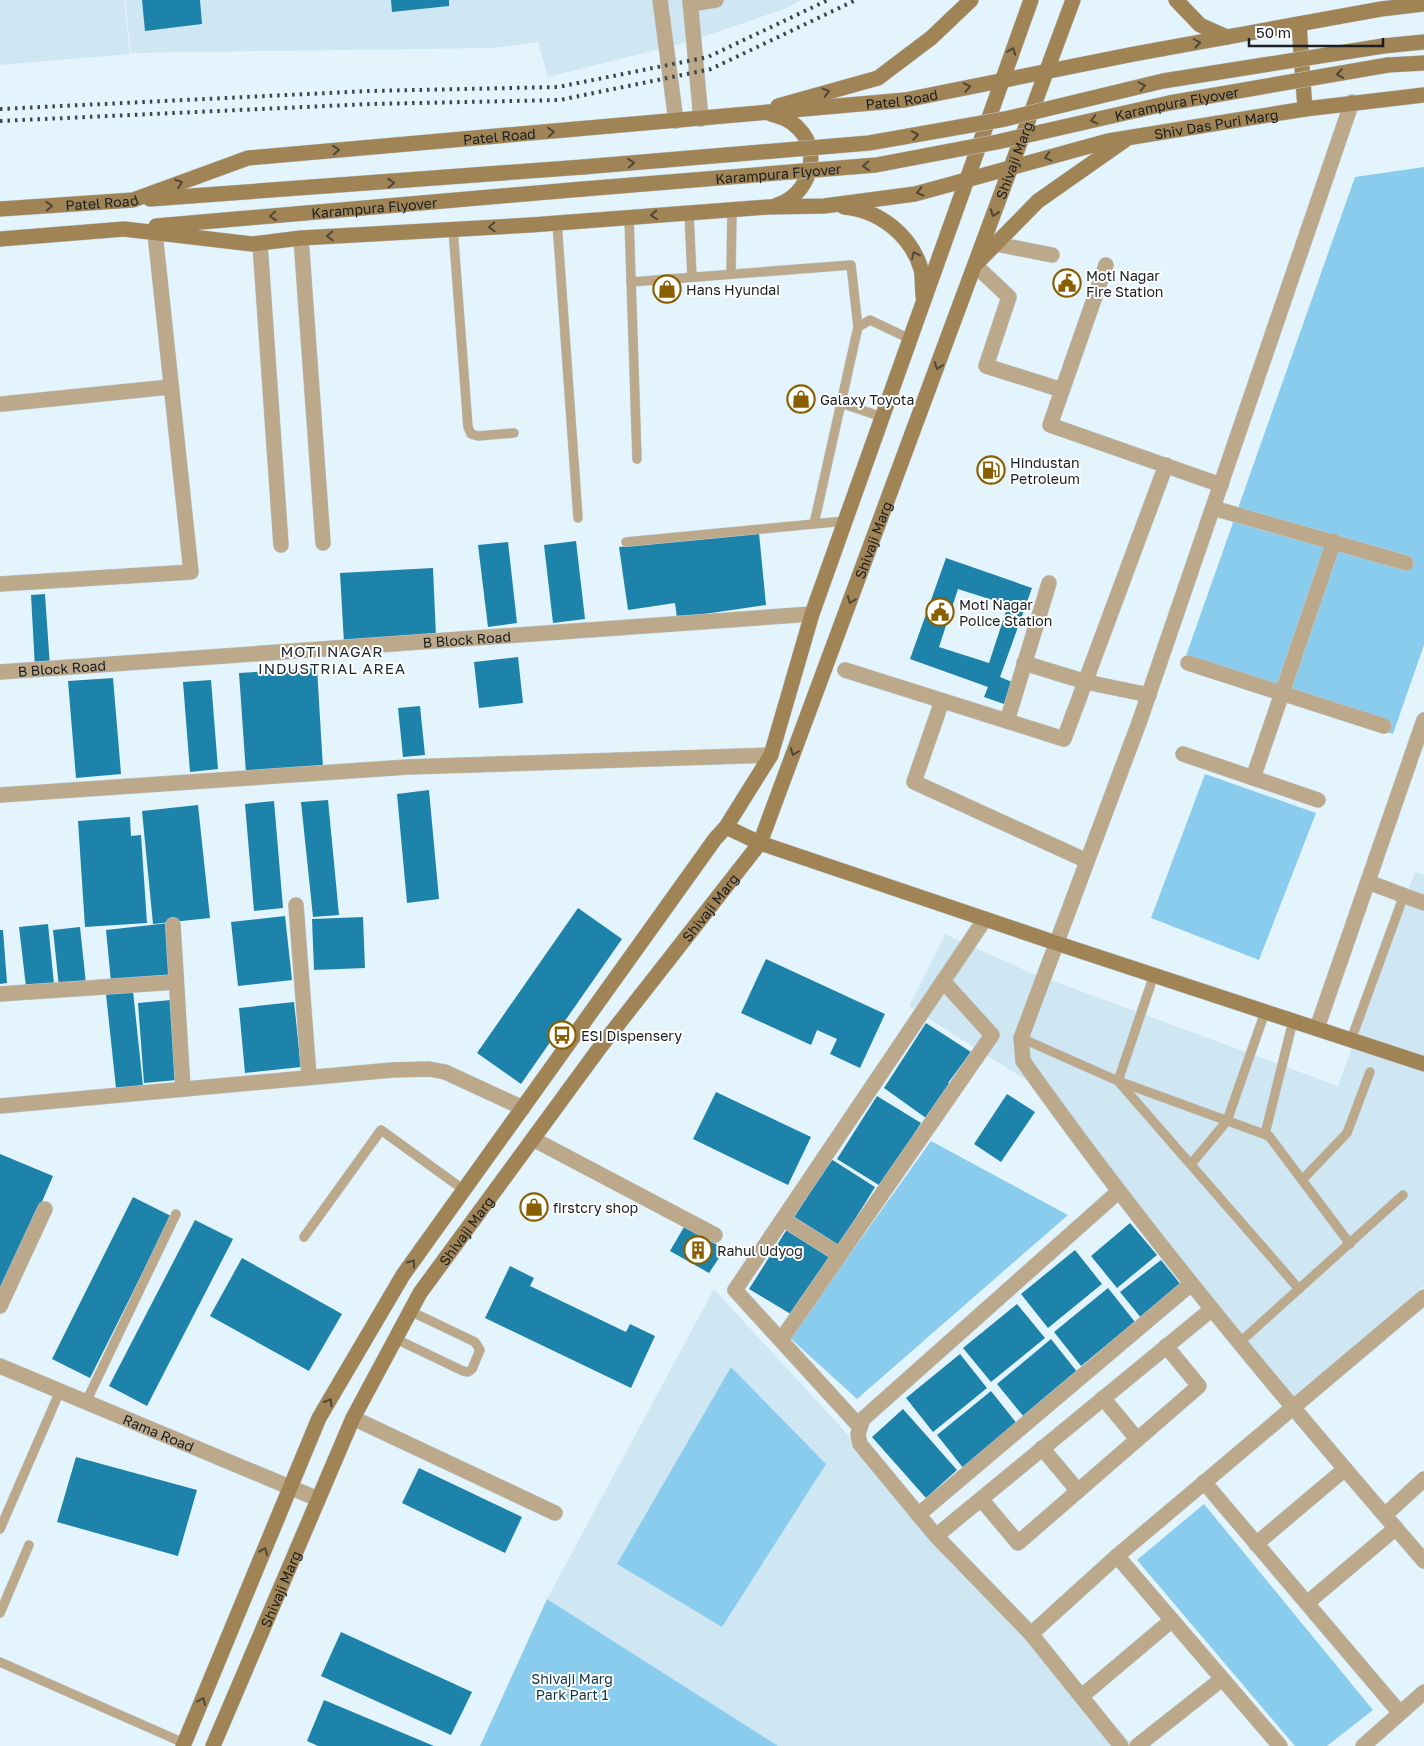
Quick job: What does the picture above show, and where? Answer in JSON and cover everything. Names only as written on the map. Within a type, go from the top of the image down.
[{"type":"main road","points":[[746,114],[878,78],[931,38],[971,0]]},
{"type":"main road","name":"Shivaji Marg","points":[[184,1744],[319,1418],[403,1275],[715,839],[726,827],[771,755],[812,614],[1030,0]]},
{"type":"main road","name":"Shivaji Marg","points":[[213,1746],[354,1418],[420,1293],[598,1050],[760,842],[1073,0]]},
{"type":"main road","points":[[1176,0],[1200,25],[1227,37]]},
{"type":"main road","points":[[1046,72],[1299,24],[1383,5],[1424,4]]},
{"type":"main road","points":[[1299,24],[1305,109]]},
{"type":"main road","name":"Karampura Flyover","points":[[133,200],[869,144],[1005,118],[1163,81],[1383,46],[1424,42]]},
{"type":"main road","name":"Karampura Flyover","points":[[124,229],[876,165],[997,142],[1169,103],[1388,66],[1424,63]]},
{"type":"main road","name":"Patel Road","points":[[0,209],[133,200],[248,158],[906,100],[1046,72]]},
{"type":"main road","name":"Shiv Das Puri Marg","points":[[967,179],[1108,140],[1352,102],[1424,95]]},
{"type":"main road","points":[[768,207],[784,203],[798,192],[808,178],[811,161],[809,144],[800,130],[786,119],[770,113]]},
{"type":"main road","points":[[975,266],[1038,201],[1129,137]]},
{"type":"main road","points":[[824,206],[915,194],[967,179]]},
{"type":"main road","points":[[0,239],[124,229],[260,244],[302,238],[768,207],[824,206],[866,212],[896,229],[915,253],[921,271],[923,302]]},
{"type":"main road","points":[[726,827],[760,842],[985,919],[1424,1064]]},
{"type":"street","points":[[660,0],[676,121]]},
{"type":"street","points":[[701,118],[690,2],[716,0]]},
{"type":"street","points":[[1352,102],[1149,695],[1021,1038],[1023,1061],[1118,1192],[1293,1409],[1424,1561]]},
{"type":"street","points":[[0,584],[191,572],[155,233]]},
{"type":"street","points":[[302,238],[322,542]]},
{"type":"street","points":[[260,244],[281,545]]},
{"type":"street","points":[[996,244],[1052,255]]},
{"type":"street","points":[[1106,265],[1050,425],[1221,486]]},
{"type":"street","points":[[975,266],[1009,297],[986,366],[1062,390]]},
{"type":"street","points":[[2,404],[170,387]]},
{"type":"street","points":[[845,670],[1064,739],[1166,465]]},
{"type":"street","points":[[1214,508],[1406,563]]},
{"type":"street","points":[[1253,778],[1334,541]]},
{"type":"street","points":[[1007,721],[1049,583]]},
{"type":"street","name":"B Block Road","points":[[0,672],[812,614]]},
{"type":"street","points":[[1024,663],[1086,682],[1149,695]]},
{"type":"street","points":[[1188,663],[1384,726]]},
{"type":"street","points":[[942,701],[914,782],[1087,861]]},
{"type":"street","points":[[1317,1028],[1368,882],[1417,762],[1424,720]]},
{"type":"street","points":[[1183,754],[1318,800]]},
{"type":"street","points":[[0,795],[408,767],[771,755]]},
{"type":"street","points":[[1368,882],[1424,903]]},
{"type":"street","points":[[296,905],[309,1077]]},
{"type":"street","points":[[859,1426],[735,1290],[985,919]]},
{"type":"street","points":[[173,925],[183,1089]]},
{"type":"street","points":[[781,1340],[992,1035],[943,981]]},
{"type":"street","points":[[0,994],[176,982]]},
{"type":"street","points":[[0,1106],[309,1077],[429,1069],[460,1077],[523,1108]]},
{"type":"street","points":[[533,1139],[715,1235]]},
{"type":"street","points":[[1118,1192],[863,1419],[859,1426],[860,1444],[918,1515],[1031,1634],[1121,1746]]},
{"type":"street","points":[[0,1306],[45,1209]]},
{"type":"street","points":[[783,1219],[840,1255]]},
{"type":"street","points":[[918,1515],[1191,1284]]},
{"type":"street","points":[[1031,1634],[1117,1556],[1424,1297]]},
{"type":"street","points":[[936,1536],[1212,1309]]},
{"type":"street","points":[[981,1499],[1018,1544],[1198,1386],[1166,1346]]},
{"type":"street","name":"Rama Road","points":[[0,1366],[318,1499]]},
{"type":"street","points":[[1103,1398],[1137,1439]]},
{"type":"street","points":[[354,1418],[555,1513]]},
{"type":"street","points":[[1042,1448],[1078,1491]]},
{"type":"street","points":[[1256,1544],[1345,1469]]},
{"type":"street","points":[[1385,1515],[1424,1479]]},
{"type":"street","points":[[1204,1482],[1400,1713]]},
{"type":"street","points":[[1307,1604],[1396,1528]]},
{"type":"street","points":[[1117,1556],[1280,1746]]},
{"type":"street","points":[[1082,1696],[1172,1620]]},
{"type":"street","points":[[1137,1746],[1222,1679]]},
{"type":"street","points":[[1362,1746],[1424,1692]]},
{"type":"lane","points":[[731,274],[732,210]]},
{"type":"lane","points":[[689,213],[692,277]]},
{"type":"lane","points":[[629,217],[637,459]]},
{"type":"lane","points":[[557,222],[578,518]]},
{"type":"lane","points":[[453,229],[468,426],[471,434],[478,436],[514,433]]},
{"type":"lane","points":[[631,282],[851,265],[858,327],[814,524]]},
{"type":"lane","points":[[858,327],[870,320],[910,338]]},
{"type":"lane","points":[[841,403],[882,417]]},
{"type":"lane","points":[[626,542],[845,521]]},
{"type":"lane","points":[[1351,1040],[1404,895]]},
{"type":"lane","points":[[1118,1081],[1154,975]]},
{"type":"lane","points":[[1191,1164],[1227,1121],[1265,1012]]},
{"type":"lane","points":[[1265,1134],[1293,1021]]},
{"type":"lane","points":[[1021,1038],[1118,1081],[1269,1136],[1350,1244]]},
{"type":"lane","points":[[1302,1180],[1347,1133],[1370,1072]]},
{"type":"lane","points":[[1118,1081],[1299,1289]]},
{"type":"lane","points":[[304,1237],[381,1130],[464,1190]]},
{"type":"lane","points":[[1239,1343],[1403,1195]]},
{"type":"lane","points":[[86,1402],[176,1214]]},
{"type":"lane","points":[[396,1339],[463,1371],[468,1372],[472,1369],[480,1350],[475,1342],[410,1311]]},
{"type":"lane","points":[[0,1529],[60,1392]]},
{"type":"lane","points":[[0,1612],[29,1545]]},
{"type":"lane","points":[[0,1662],[184,1744]]},
{"type":"shaded area","points":[[0,0],[124,0],[130,54],[0,65]]},
{"type":"shaded area","points":[[125,0],[801,0],[787,8],[688,42],[548,77],[538,42],[493,48],[131,53]]},
{"type":"shaded area","points":[[1415,872],[1424,875],[1424,1286],[1291,1405],[1037,1087],[909,1006],[945,934],[1029,972],[1338,1086]]},
{"type":"shaded area","points":[[714,1289],[1134,1746],[778,1746],[547,1599]]},
{"type":"green space","points":[[1424,167],[1424,645],[1393,734],[1182,667],[1355,177]]},
{"type":"green space","points":[[1205,774],[1316,813],[1259,960],[1151,918]]},
{"type":"green space","points":[[931,1141],[1068,1215],[857,1399],[790,1338]]},
{"type":"green space","points":[[731,1367],[826,1464],[722,1627],[617,1564]]},
{"type":"green space","points":[[1204,1504],[1373,1710],[1327,1746],[1295,1746],[1137,1560]]},
{"type":"green space","name":"Shivaji Marg Park Part 1","points":[[547,1599],[778,1746],[480,1746]]},
{"type":"building","points":[[142,0],[200,0],[202,24],[145,31]]},
{"type":"building","points":[[391,0],[449,0],[449,6],[392,12]]},
{"type":"building","points":[[759,533],[766,605],[677,618],[675,603],[628,610],[619,547]]},
{"type":"building","points":[[576,541],[585,619],[553,623],[544,545]]},
{"type":"building","points":[[508,542],[517,623],[488,627],[478,545]]},
{"type":"building","points":[[946,558],[1032,588],[1000,677],[1012,682],[1004,704],[984,697],[988,687],[910,659]],"holes":[[[958,589],[1008,605],[989,663],[939,647]]]},
{"type":"building","points":[[433,568],[436,637],[344,643],[340,573]]},
{"type":"building","points":[[45,594],[50,667],[35,668],[31,595]]},
{"type":"building","points":[[518,657],[523,703],[479,708],[474,662]]},
{"type":"building","points":[[317,668],[323,768],[246,773],[239,673]]},
{"type":"building","points":[[113,678],[121,774],[76,778],[68,681]]},
{"type":"building","points":[[211,680],[218,769],[190,772],[183,682]]},
{"type":"building","points":[[420,706],[425,755],[403,757],[398,708]]},
{"type":"building","points":[[429,790],[439,899],[407,903],[397,794]]},
{"type":"building","points":[[328,800],[339,915],[313,917],[301,802]]},
{"type":"building","points":[[274,801],[283,908],[254,911],[245,804]]},
{"type":"building","points":[[198,805],[210,918],[153,924],[142,811]]},
{"type":"building","points":[[130,817],[131,836],[141,835],[147,923],[85,927],[78,821]]},
{"type":"building","points":[[578,908],[622,939],[521,1084],[477,1053]]},
{"type":"building","points":[[285,916],[292,980],[238,986],[231,922]]},
{"type":"building","points":[[363,917],[365,968],[314,970],[312,919]]},
{"type":"building","points":[[169,923],[174,975],[111,982],[106,930]]},
{"type":"building","points":[[48,924],[54,984],[26,987],[19,927]]},
{"type":"building","points":[[80,927],[86,984],[59,987],[53,930]]},
{"type":"building","points":[[0,930],[3,930],[7,983],[0,984]]},
{"type":"building","points":[[766,959],[885,1014],[860,1068],[830,1054],[837,1039],[817,1030],[811,1045],[741,1013]]},
{"type":"building","points":[[133,991],[143,1086],[116,1088],[106,994]]},
{"type":"building","points":[[171,1000],[177,1080],[144,1083],[138,1003]]},
{"type":"building","points":[[294,1002],[301,1067],[245,1073],[239,1008]]},
{"type":"building","points":[[926,1023],[971,1052],[948,1083],[953,1085],[926,1118],[884,1088]]},
{"type":"building","points":[[716,1092],[811,1137],[788,1185],[693,1139]]},
{"type":"building","points":[[1007,1094],[1035,1112],[1001,1162],[974,1144]]},
{"type":"building","points":[[877,1096],[921,1123],[882,1187],[837,1159]]},
{"type":"building","points":[[0,1154],[53,1176],[0,1300]]},
{"type":"building","points":[[831,1159],[875,1187],[836,1250],[791,1222]]},
{"type":"building","points":[[133,1197],[171,1216],[90,1378],[52,1359]]},
{"type":"building","points":[[195,1220],[233,1239],[147,1406],[109,1386]]},
{"type":"building","points":[[1130,1223],[1157,1255],[1117,1288],[1091,1256]]},
{"type":"building","points":[[789,1226],[833,1253],[794,1316],[749,1289]]},
{"type":"building","name":"Rahul Udyog","points":[[684,1227],[725,1249],[709,1273],[670,1251]]},
{"type":"building","points":[[1075,1250],[1102,1284],[1048,1328],[1021,1294]]},
{"type":"building","points":[[242,1258],[342,1314],[309,1371],[210,1316]]},
{"type":"building","points":[[1161,1260],[1182,1286],[1142,1319],[1120,1292]]},
{"type":"building","points":[[510,1266],[534,1278],[530,1286],[626,1332],[630,1324],[655,1336],[631,1388],[485,1318]]},
{"type":"building","points":[[1108,1288],[1135,1322],[1081,1366],[1054,1332]]},
{"type":"building","points":[[1017,1304],[1045,1338],[991,1382],[963,1348]]},
{"type":"building","points":[[1051,1339],[1078,1373],[1024,1417],[997,1384]]},
{"type":"building","points":[[960,1354],[987,1388],[933,1432],[906,1398]]},
{"type":"building","points":[[991,1391],[1018,1425],[964,1469],[937,1435]]},
{"type":"building","points":[[903,1409],[957,1470],[926,1498],[872,1437]]},
{"type":"building","points":[[76,1457],[197,1490],[178,1556],[57,1522]]},
{"type":"building","points":[[419,1468],[522,1517],[505,1553],[402,1503]]},
{"type":"building","points":[[341,1632],[472,1692],[451,1735],[321,1676]]},
{"type":"building","points":[[324,1700],[434,1746],[318,1746],[307,1741]]},
{"type":"railway","points":[[0,109],[369,91],[558,87],[708,57],[828,0]]},
{"type":"railway","points":[[0,121],[370,104],[560,100],[711,69],[856,0]]},
{"type":"place","name":"Moti Nagar Fire Station","points":[[1067,283]]},
{"type":"place","name":"Hans Hyundai","points":[[667,289]]},
{"type":"place","name":"Galaxy Toyota","points":[[801,399]]},
{"type":"place","name":"Hindustan Petroleum","points":[[991,470]]},
{"type":"place","name":"Moti Nagar Police Station","points":[[940,612]]},
{"type":"place","name":"ESI Dispensery","points":[[562,1035]]},
{"type":"place","name":"firstcry shop","points":[[534,1207]]},
{"type":"place","name":"Rahul Udyog","points":[[698,1250]]},
{"type":"district","name":"MOTI NAGAR INDUSTRIAL AREA","points":[[332,660]]}]
